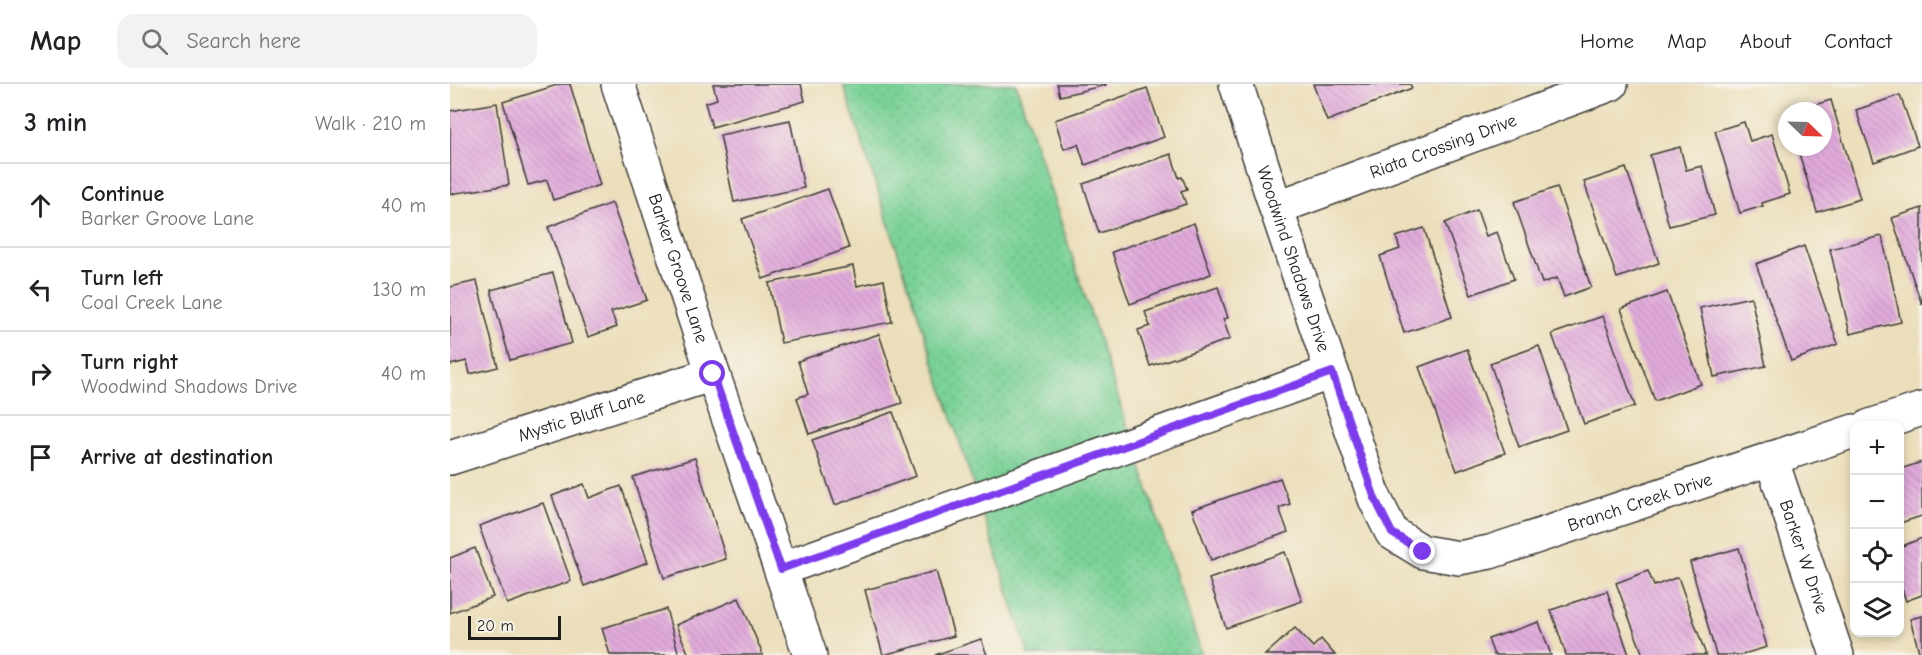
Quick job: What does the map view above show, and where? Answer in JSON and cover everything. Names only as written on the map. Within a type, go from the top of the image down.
[{"type":"street","name":"Barker Groove Lane","points":[[618,84],[713,374],[810,655]]},
{"type":"street","name":"Woodwind Shadows Drive","points":[[1236,84],[1375,499],[1392,533],[1423,552]]},
{"type":"street","name":"Riata Crossing Drive","points":[[1276,208],[1611,84]]},
{"type":"street","points":[[781,569],[1332,372]]},
{"type":"street","name":"Mystic Bluff Lane","points":[[450,458],[713,374]]},
{"type":"street","points":[[1885,421],[1922,409]]},
{"type":"street","name":"Branch Creek Drive","points":[[1423,552],[1460,558],[1490,552],[1850,431]]},
{"type":"street","name":"Barker W Drive","points":[[1771,458],[1837,655]]},
{"type":"green space","points":[[843,84],[1016,84],[1202,655],[1029,655]]},
{"type":"building","points":[[560,84],[570,84],[600,185],[553,200],[547,180],[528,185],[503,102]]},
{"type":"building","points":[[713,84],[801,84],[805,101],[712,127],[705,103],[717,99]]},
{"type":"building","points":[[1057,84],[1106,84],[1106,85],[1060,96]]},
{"type":"building","points":[[1313,84],[1410,84],[1412,88],[1327,121]]},
{"type":"building","points":[[1147,88],[1164,137],[1085,165],[1078,144],[1064,149],[1055,120]]},
{"type":"building","points":[[1900,95],[1918,146],[1874,162],[1856,110]]},
{"type":"building","points":[[497,103],[509,185],[450,194],[450,111]]},
{"type":"building","points":[[1832,103],[1860,199],[1817,212],[1800,156],[1832,156]]},
{"type":"building","points":[[790,120],[804,188],[734,202],[720,135]]},
{"type":"building","points":[[1744,122],[1750,141],[1772,134],[1790,194],[1740,213],[1715,131]]},
{"type":"building","points":[[1680,147],[1686,170],[1702,166],[1715,215],[1669,226],[1650,155]]},
{"type":"building","points":[[1171,154],[1179,178],[1182,177],[1187,189],[1181,191],[1186,204],[1099,233],[1083,184]]},
{"type":"building","points":[[1626,168],[1659,263],[1617,278],[1584,182]]},
{"type":"building","points":[[1557,187],[1591,287],[1564,297],[1557,278],[1542,283],[1514,202]]},
{"type":"building","points":[[828,189],[849,248],[763,279],[742,219]]},
{"type":"building","points":[[612,203],[647,300],[611,312],[617,327],[588,337],[548,227]]},
{"type":"building","points":[[1922,208],[1922,305],[1892,218]]},
{"type":"building","points":[[1477,210],[1486,236],[1497,232],[1514,279],[1471,295],[1445,223]]},
{"type":"building","points":[[1194,223],[1211,274],[1130,304],[1112,252]]},
{"type":"building","points":[[1424,228],[1452,317],[1404,333],[1380,256],[1400,249],[1396,237]]},
{"type":"building","points":[[1882,236],[1901,322],[1850,334],[1830,249]]},
{"type":"building","points":[[1804,246],[1838,344],[1791,361],[1756,264]]},
{"type":"building","points":[[853,266],[857,286],[884,280],[892,322],[781,343],[769,283]]},
{"type":"building","points":[[553,273],[572,343],[510,360],[491,290]]},
{"type":"building","points":[[477,281],[498,367],[470,374],[467,361],[450,365],[450,287]]},
{"type":"building","points":[[1218,287],[1228,318],[1223,319],[1230,339],[1150,366],[1138,330],[1150,326],[1145,312]]},
{"type":"building","points":[[1667,292],[1701,384],[1655,401],[1621,309]]},
{"type":"building","points":[[1751,297],[1766,366],[1714,377],[1700,308]]},
{"type":"building","points":[[1603,316],[1635,406],[1584,424],[1552,334]]},
{"type":"building","points":[[879,334],[902,403],[809,434],[797,398],[808,394],[798,361]]},
{"type":"building","points":[[1539,346],[1567,430],[1519,447],[1490,363]]},
{"type":"building","points":[[1467,349],[1505,453],[1457,471],[1419,367]]},
{"type":"building","points":[[893,412],[916,476],[835,505],[812,440]]},
{"type":"building","points":[[695,458],[726,559],[664,578],[633,477]]},
{"type":"building","points":[[1922,462],[1922,516],[1904,522],[1904,475],[1904,468]]},
{"type":"building","points":[[1280,478],[1290,504],[1279,508],[1288,532],[1211,560],[1192,510]]},
{"type":"building","points":[[584,484],[589,498],[621,486],[648,562],[584,586],[552,496]]},
{"type":"building","points":[[543,503],[571,581],[507,604],[479,526]]},
{"type":"building","points":[[1922,538],[1922,595],[1906,601],[1904,595],[1904,545]]},
{"type":"building","points":[[475,548],[493,597],[450,613],[450,558]]},
{"type":"building","points":[[1739,548],[1767,647],[1740,655],[1716,655],[1690,562]]},
{"type":"building","points":[[1285,552],[1302,601],[1226,628],[1209,579]]},
{"type":"building","points":[[936,571],[954,636],[883,655],[865,590]]},
{"type":"building","points":[[1648,571],[1654,586],[1678,577],[1706,655],[1643,655],[1616,583]]},
{"type":"building","points":[[1607,591],[1629,655],[1566,655],[1551,610]]},
{"type":"building","points":[[739,598],[763,655],[689,655],[676,625]]},
{"type":"building","points":[[666,609],[679,655],[610,655],[602,628]]},
{"type":"building","points":[[1922,616],[1922,655],[1920,655],[1910,619]]},
{"type":"building","points":[[1539,622],[1551,655],[1494,655],[1488,639]]},
{"type":"building","points":[[1295,628],[1313,647],[1321,639],[1335,655],[1265,655]]},
{"type":"building","points":[[981,639],[987,655],[935,655]]},
{"type":"route","points":[[713,374],[781,569],[1332,372],[1375,499],[1392,533],[1423,552]]}]
